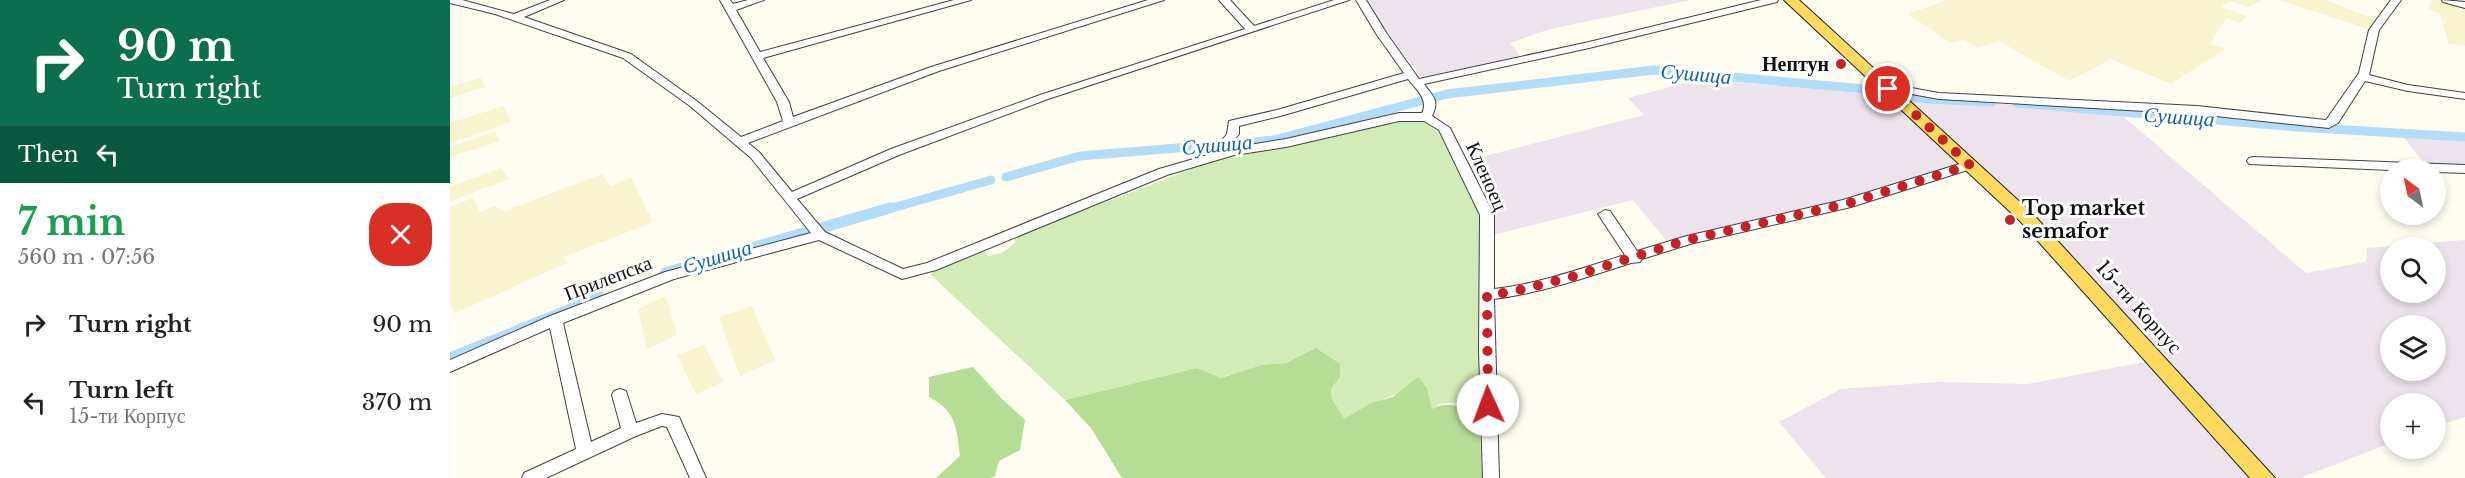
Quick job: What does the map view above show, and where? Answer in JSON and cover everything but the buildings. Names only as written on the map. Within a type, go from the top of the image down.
[{"type":"main road","name":"15-ти Корпус","points":[[1791,0],[2026,217],[2264,478]]},
{"type":"street","points":[[450,0],[514,17],[627,56],[694,104],[740,142],[777,178],[820,235],[891,271],[902,274],[913,274],[1230,145],[1286,143],[1399,117],[1426,117],[1431,107],[1428,97],[1382,35],[1361,0]]},
{"type":"street","points":[[514,17],[559,0]]},
{"type":"street","points":[[759,0],[728,4],[788,112],[789,123]]},
{"type":"street","points":[[757,56],[966,0]]},
{"type":"street","points":[[740,142],[935,69],[1159,0]]},
{"type":"street","points":[[1224,0],[1252,30]]},
{"type":"street","points":[[790,197],[891,154],[1120,70],[1344,0]]},
{"type":"street","points":[[1230,145],[1233,124],[1415,78],[1558,52],[1773,0]]},
{"type":"street","points":[[1890,92],[2197,110],[2325,124],[2334,120],[2363,76],[2374,30],[2396,0]]},
{"type":"street","points":[[2447,0],[2465,5]]},
{"type":"street","points":[[2363,76],[2408,88],[2465,96]]},
{"type":"street","name":"Кленоец","points":[[1426,117],[1443,128],[1487,215],[1491,478]]},
{"type":"street","points":[[2253,161],[2465,169]]},
{"type":"street","points":[[1487,295],[1522,290],[1635,259],[1687,240],[1866,199],[1902,184],[1970,165]]},
{"type":"street","points":[[1605,214],[1635,259]]},
{"type":"street","name":"Прилепска","points":[[450,366],[555,320],[670,276],[820,235]]},
{"type":"street","points":[[555,320],[585,453]]},
{"type":"street","points":[[620,395],[630,432]]},
{"type":"street","points":[[530,478],[630,432],[662,420],[673,421],[698,478]]},
{"type":"shaded area","points":[[1364,0],[1691,0],[1550,29],[1510,43],[1521,57],[1421,77]]},
{"type":"shaded area","points":[[1947,0],[2262,0],[2249,7],[2230,1],[2220,7],[2246,16],[2240,23],[2226,18],[2210,44],[2226,48],[2171,84],[2111,59],[2069,81],[1999,41],[1978,48],[1964,40],[1951,43],[1908,14]]},
{"type":"shaded area","points":[[2279,0],[2325,0],[2380,21],[2374,31]]},
{"type":"shaded area","points":[[2433,0],[2465,0],[2465,46],[2448,43],[2440,13],[2428,9]]},
{"type":"shaded area","points":[[481,78],[485,87],[450,98],[450,87]]},
{"type":"shaded area","points":[[1700,79],[1927,99],[2118,112],[2306,273],[2366,262],[2367,248],[2380,247],[2380,303],[2446,303],[2446,242],[2465,240],[2465,417],[2446,423],[2446,393],[2380,393],[2380,447],[2300,478],[1826,478],[1779,422],[1841,389],[1939,382],[2028,384],[2155,360],[1970,165],[1671,246],[1633,200],[1489,236],[1462,162],[1644,115],[1628,98]]},
{"type":"shaded area","points":[[503,106],[511,122],[450,143],[450,123]]},
{"type":"shaded area","points":[[494,132],[500,141],[450,157],[450,147]]},
{"type":"shaded area","points":[[2403,137],[2465,140],[2465,169],[2446,168],[2446,159],[2421,159]]},
{"type":"shaded area","points":[[501,168],[509,179],[450,201],[450,187]]},
{"type":"shaded area","points":[[602,174],[610,186],[631,178],[653,222],[564,257],[567,263],[455,313],[450,302],[450,207],[473,198],[480,212],[494,206],[505,211]]},
{"type":"shaded area","points":[[666,296],[677,335],[647,349],[638,309]]},
{"type":"shaded area","points":[[752,306],[775,360],[740,376],[719,317]]},
{"type":"shaded area","points":[[704,345],[723,382],[696,394],[677,355]]},
{"type":"green space","points":[[1412,119],[1426,122],[1438,131],[1478,213],[1482,241],[1482,400],[1440,404],[1432,409],[1427,388],[1384,399],[1344,420],[1332,399],[1331,389],[1340,377],[1316,349],[1286,363],[1261,365],[1220,378],[1197,368],[1065,400],[931,275],[932,272],[983,250],[988,256],[1002,253],[1016,242],[1013,238],[1220,158]]},
{"type":"green space","points":[[1316,348],[1340,364],[1340,377],[1331,389],[1332,399],[1344,419],[1371,403],[1393,397],[1418,377],[1427,388],[1432,409],[1449,405],[1479,411],[1482,478],[1122,478],[1091,428],[1065,400],[1197,368],[1221,378],[1261,365],[1286,363]]},
{"type":"green space","points":[[973,367],[1025,420],[1020,450],[999,461],[995,476],[991,478],[936,478],[960,456],[954,421],[945,408],[929,397],[929,377]]},
{"type":"waterway","name":"Сушица","points":[[1006,177],[1080,156],[1274,140],[1447,94],[1654,70],[1865,89],[1927,99],[1992,102]]},
{"type":"waterway","name":"Сушица","points":[[2017,103],[2297,127],[2465,137]]},
{"type":"waterway","name":"Сушица","points":[[885,210],[991,180]]},
{"type":"waterway","name":"Сушица","points":[[665,273],[890,208]]},
{"type":"waterway","name":"Сушица","points":[[450,358],[600,297]]},
{"type":"place","name":"Нептун","points":[[1841,64]]},
{"type":"place","name":"Top market semafor","points":[[2010,220]]},
{"type":"route","points":[[1488,405],[1487,295],[1512,292],[1571,277],[1687,240],[1846,204],[1884,193],[1902,184],[1970,165],[1888,89]]}]
